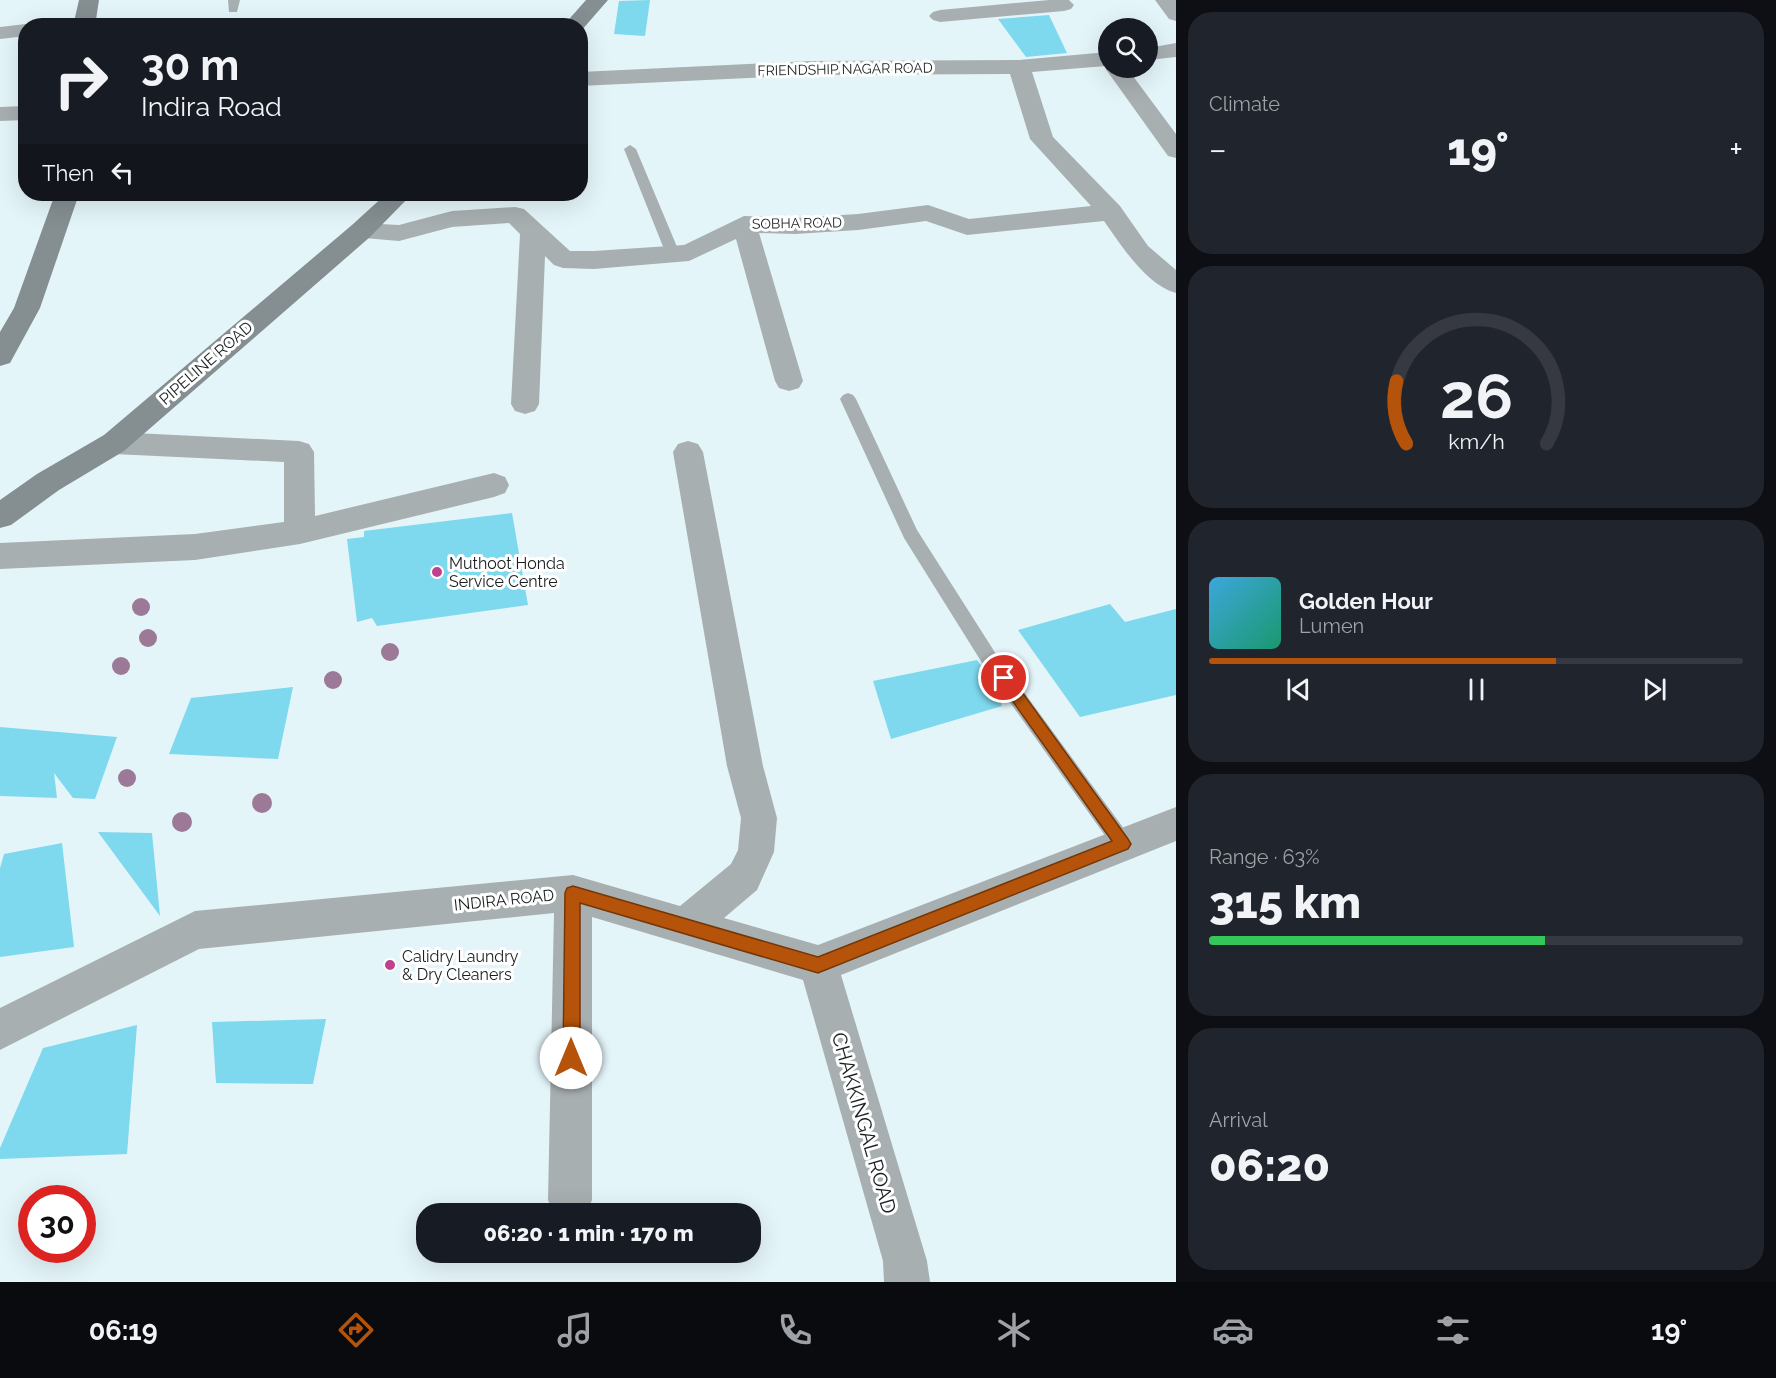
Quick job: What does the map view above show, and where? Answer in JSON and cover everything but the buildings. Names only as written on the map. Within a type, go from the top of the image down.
[{"type":"street","points":[[83,18],[89,0]]},
{"type":"street","points":[[581,18],[598,0]]},
{"type":"street","points":[[1165,0],[1176,15]]},
{"type":"street","points":[[963,67],[935,8],[1064,6]]},
{"type":"street","points":[[0,33],[18,31]]},
{"type":"street","points":[[1158,53],[1176,50]]},
{"type":"street","name":"FRIENDSHIP NAGAR ROAD","points":[[588,79],[811,68],[1019,67],[1098,60]]},
{"type":"street","points":[[1019,67],[1042,139],[1111,212],[1139,252],[1176,284]]},
{"type":"street","points":[[1123,78],[1176,151]]},
{"type":"street","points":[[0,114],[18,113]]},
{"type":"street","points":[[0,356],[27,308],[65,201]]},
{"type":"street","name":"PIPELINE ROAD","points":[[0,516],[48,482],[114,443],[361,231],[393,201]]},
{"type":"street","name":"SOBHA ROAD","points":[[361,231],[399,233],[452,219],[515,215],[563,259],[594,260],[689,253],[744,224],[816,225],[928,213],[967,227],[1111,212]]},
{"type":"street","points":[[744,224],[789,381]]},
{"type":"street","points":[[525,404],[533,231]]},
{"type":"street","points":[[114,443],[299,452],[300,532]]},
{"type":"street","points":[[685,926],[744,877],[756,852],[759,818],[745,766],[688,452]]},
{"type":"street","points":[[0,556],[195,547],[300,532],[494,484]]},
{"type":"street","points":[[818,965],[1176,824]]},
{"type":"street","points":[[570,1200],[573,893]]},
{"type":"street","name":"INDIRA ROAD","points":[[0,1030],[195,930],[573,893],[818,965]]},
{"type":"street","name":"CHAKKINGAL ROAD","points":[[818,965],[905,1261],[907,1282]]},
{"type":"lane","points":[[630,149],[673,254]]},
{"type":"lane","points":[[849,399],[910,533],[990,660],[1123,844]]},
{"type":"place","name":"Muthoot Honda Service Centre","points":[[437,572]]},
{"type":"place","name":"Calidry Laundry & Dry Cleaners","points":[[390,965]]},
{"type":"route","points":[[571,1058],[573,893],[818,965],[1123,844],[1004,678]]}]
